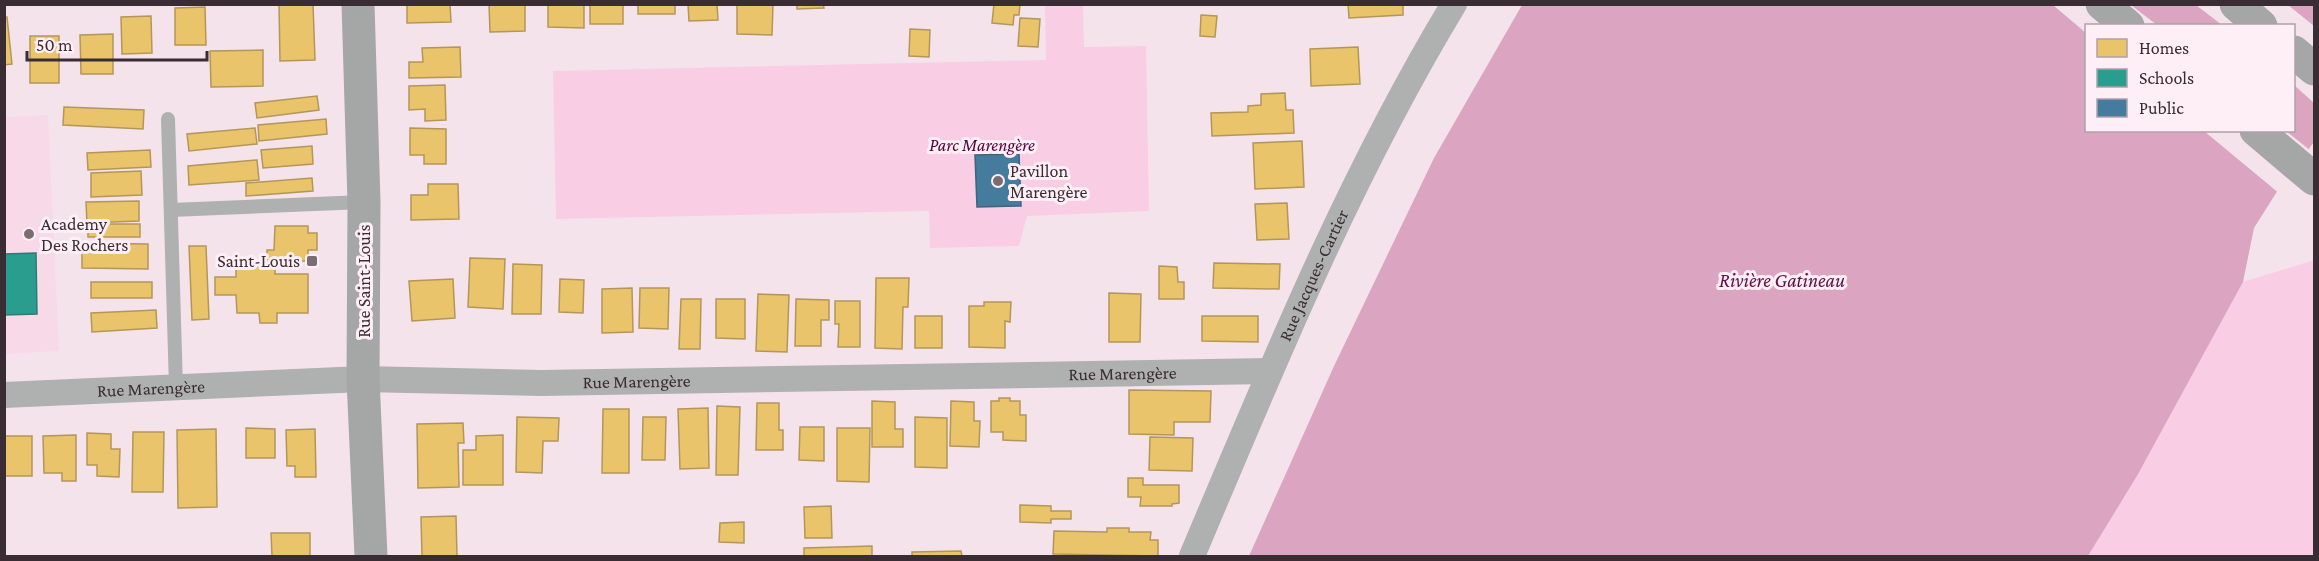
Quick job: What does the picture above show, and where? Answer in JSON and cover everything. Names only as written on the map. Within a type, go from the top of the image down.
[{"type":"main road","name":"Rue Saint-Louis","points":[[358,4],[364,202],[363,379],[371,556]]},
{"type":"main road","points":[[2102,4],[2126,24]]},
{"type":"main road","points":[[2236,4],[2259,24]]},
{"type":"main road","points":[[2295,53],[2314,69]]},
{"type":"main road","points":[[2258,132],[2314,179]]},
{"type":"street","name":"Rue Jacques-Cartier","points":[[1192,556],[1269,371],[1361,174],[1396,106],[1454,4]]},
{"type":"street","name":"Rue Marengère","points":[[4,395],[363,379],[541,383],[1269,371]]},
{"type":"lane","points":[[168,119],[176,387]]},
{"type":"lane","points":[[171,210],[364,202]]},
{"type":"shaded area","name":"Academy Des Rochers","points":[[48,115],[59,351],[5,354],[5,117]]},
{"type":"green space","name":"Parc Marengère","points":[[1045,5],[1083,5],[1084,47],[1146,46],[1149,211],[1027,216],[1019,246],[930,248],[929,211],[556,219],[553,71],[1046,60]]},
{"type":"green space","points":[[2314,260],[2314,556],[2088,556],[2137,476],[2243,282]]},
{"type":"water","name":"Rivière Gatineau","points":[[1522,5],[2314,5],[2314,142],[2278,190],[2254,228],[2243,282],[2137,476],[2088,556],[1249,556],[1334,366],[1434,158]]},
{"type":"pier","points":[[2053,5],[2131,5],[2156,24],[2085,24],[2085,32]]},
{"type":"pier","points":[[2196,5],[2288,5],[2314,26],[2314,103],[2295,86],[2295,24],[2221,24]]},
{"type":"pier","points":[[2205,132],[2287,132],[2311,151],[2280,194]]},
{"type":"building: Homes","points":[[279,4],[313,4],[315,60],[280,61]]},
{"type":"building: Homes","points":[[407,4],[450,4],[451,22],[407,23]]},
{"type":"building: Homes","points":[[489,4],[525,4],[525,31],[490,32]]},
{"type":"building: Homes","points":[[548,4],[584,4],[584,28],[548,27]]},
{"type":"building: Homes","points":[[590,4],[623,4],[623,24],[590,24]]},
{"type":"building: Homes","points":[[638,4],[675,4],[675,14],[638,14]]},
{"type":"building: Homes","points":[[688,4],[717,4],[718,20],[689,21]]},
{"type":"building: Homes","points":[[737,4],[773,4],[772,35],[737,34]]},
{"type":"building: Homes","points":[[797,4],[823,4],[824,8],[797,9]]},
{"type":"building: Homes","points":[[994,4],[1020,4],[1019,15],[1014,15],[1013,25],[992,23]]},
{"type":"building: Homes","points":[[1348,4],[1403,4],[1403,15],[1349,18]]},
{"type":"building: Homes","points":[[205,7],[206,45],[175,45],[175,8]]},
{"type":"building: Homes","points":[[1201,15],[1217,16],[1215,37],[1200,36]]},
{"type":"building: Homes","points":[[151,16],[152,53],[122,54],[121,17]]},
{"type":"building: Homes","points":[[4,17],[7,17],[12,64],[4,65]]},
{"type":"building: Homes","points":[[1020,18],[1040,19],[1038,47],[1018,46]]},
{"type":"building: Homes","points":[[910,29],[930,30],[929,57],[909,56]]},
{"type":"building: Homes","points":[[113,34],[113,74],[81,74],[80,35]]},
{"type":"building: Homes","points":[[30,36],[59,36],[59,83],[30,83]]},
{"type":"building: Homes","points":[[460,47],[461,77],[409,78],[409,62],[423,62],[422,48]]},
{"type":"building: Homes","points":[[1358,47],[1360,84],[1311,86],[1310,49]]},
{"type":"building: Homes","points":[[263,50],[263,86],[211,87],[210,51]]},
{"type":"building: Homes","points":[[445,85],[446,120],[425,121],[425,109],[409,110],[409,86]]},
{"type":"building: Homes","points":[[1285,93],[1286,110],[1293,110],[1294,133],[1212,136],[1211,113],[1248,112],[1248,106],[1261,105],[1261,94]]},
{"type":"building: Homes","points":[[317,96],[319,110],[257,118],[255,103]]},
{"type":"building: Homes","points":[[64,107],[144,110],[143,129],[63,125]]},
{"type":"building: Homes","points":[[326,119],[327,134],[259,141],[258,125]]},
{"type":"building: Homes","points":[[255,128],[257,144],[189,151],[187,134]]},
{"type":"building: Homes","points":[[410,128],[446,129],[446,164],[424,164],[424,155],[410,155]]},
{"type":"building: Homes","points":[[1302,141],[1304,187],[1255,189],[1253,143]]},
{"type":"building: Homes","points":[[312,146],[313,164],[263,168],[261,150]]},
{"type":"building: Homes","points":[[150,150],[151,167],[88,170],[87,153]]},
{"type":"building: Homes","points":[[257,160],[259,180],[189,185],[188,166]]},
{"type":"building: Homes","points":[[141,171],[142,195],[91,197],[91,173]]},
{"type":"building: Homes","points":[[312,178],[313,191],[246,196],[246,183]]},
{"type":"building: Homes","points":[[428,184],[458,184],[459,219],[411,220],[411,195],[428,195]]},
{"type":"building: Homes","points":[[139,201],[139,221],[87,223],[86,202]]},
{"type":"building: Homes","points":[[1287,203],[1289,239],[1257,240],[1255,204]]},
{"type":"building: Homes","points":[[88,224],[140,224],[140,237],[88,237]]},
{"type":"building: Homes","points":[[275,226],[308,226],[308,233],[317,233],[317,250],[308,250],[308,261],[267,261],[267,250],[274,250]]},
{"type":"building: Homes","points":[[82,243],[148,244],[148,269],[82,268]]},
{"type":"building: Homes","points":[[189,246],[206,246],[209,319],[192,320]]},
{"type":"building: Homes","points":[[470,258],[505,259],[503,309],[468,307]]},
{"type":"building: Homes","points":[[1214,263],[1280,264],[1279,289],[1213,288]]},
{"type":"building: Homes","points":[[513,264],[542,265],[541,314],[512,314]]},
{"type":"building: Homes","points":[[236,266],[275,266],[275,274],[308,274],[308,313],[277,313],[277,323],[260,323],[259,313],[237,313],[236,295],[215,295],[215,277],[236,277]]},
{"type":"building: Homes","points":[[1159,266],[1177,267],[1178,282],[1184,282],[1184,299],[1159,299]]},
{"type":"building: Homes","points":[[876,278],[909,278],[908,307],[903,307],[902,349],[875,348]]},
{"type":"building: Homes","points":[[453,279],[455,318],[412,321],[409,281]]},
{"type":"building: Homes","points":[[560,279],[584,280],[583,313],[559,312]]},
{"type":"building: Homes","points":[[91,282],[152,282],[152,298],[91,298]]},
{"type":"building: Homes","points":[[632,288],[633,332],[602,333],[602,289]]},
{"type":"building: Homes","points":[[640,288],[669,288],[668,329],[639,328]]},
{"type":"building: Homes","points":[[1109,293],[1141,294],[1140,342],[1109,342]]},
{"type":"building: Homes","points":[[758,294],[789,295],[787,352],[756,351]]},
{"type":"building: Homes","points":[[681,299],[701,299],[700,349],[679,349]]},
{"type":"building: Homes","points":[[716,299],[745,299],[745,339],[716,338]]},
{"type":"building: Homes","points":[[796,299],[829,300],[829,320],[821,320],[821,346],[795,346]]},
{"type":"building: Homes","points":[[835,301],[860,301],[860,347],[838,347],[839,324],[835,324]]},
{"type":"building: Homes","points":[[984,302],[1011,302],[1010,322],[1005,321],[1005,348],[969,347],[969,306],[984,306]]},
{"type":"building: Homes","points":[[156,310],[157,328],[92,332],[91,313]]},
{"type":"building: Homes","points":[[915,316],[942,316],[942,348],[915,348]]},
{"type":"building: Homes","points":[[1202,316],[1258,316],[1258,342],[1202,341]]},
{"type":"building: Homes","points":[[1129,390],[1211,391],[1210,422],[1174,422],[1174,435],[1129,434]]},
{"type":"building: Homes","points":[[999,398],[1020,401],[1020,415],[1026,415],[1026,441],[1003,440],[1003,432],[991,432],[991,401],[999,401]]},
{"type":"building: Homes","points":[[872,401],[895,402],[895,429],[903,429],[903,447],[872,447]]},
{"type":"building: Homes","points":[[951,401],[974,402],[974,421],[980,421],[979,447],[950,446]]},
{"type":"building: Homes","points":[[757,403],[779,403],[779,430],[783,430],[783,450],[756,450]]},
{"type":"building: Homes","points":[[717,406],[740,407],[738,475],[716,475]]},
{"type":"building: Homes","points":[[708,408],[709,468],[680,469],[678,409]]},
{"type":"building: Homes","points":[[603,409],[629,409],[629,473],[602,473]]},
{"type":"building: Homes","points":[[517,417],[559,418],[558,441],[543,441],[542,473],[516,472]]},
{"type":"building: Homes","points":[[643,417],[666,417],[665,460],[642,460]]},
{"type":"building: Homes","points":[[915,417],[947,418],[947,468],[915,467]]},
{"type":"building: Homes","points":[[463,423],[464,443],[458,443],[459,487],[418,488],[417,424]]},
{"type":"building: Homes","points":[[800,427],[824,427],[824,461],[799,460]]},
{"type":"building: Homes","points":[[246,428],[275,429],[275,458],[246,458]]},
{"type":"building: Homes","points":[[837,428],[870,428],[869,482],[837,481]]},
{"type":"building: Homes","points":[[216,429],[217,507],[178,508],[177,430]]},
{"type":"building: Homes","points":[[315,429],[316,477],[295,477],[295,466],[287,466],[286,430]]},
{"type":"building: Homes","points":[[133,432],[164,432],[163,492],[132,492]]},
{"type":"building: Homes","points":[[87,433],[111,434],[111,449],[120,449],[119,477],[97,476],[97,465],[87,465]]},
{"type":"building: Homes","points":[[76,435],[76,481],[62,481],[62,473],[44,473],[43,436]]},
{"type":"building: Homes","points":[[503,435],[503,485],[463,485],[463,450],[476,450],[476,436]]},
{"type":"building: Homes","points":[[4,436],[32,436],[32,476],[4,476]]},
{"type":"building: Homes","points":[[1150,437],[1193,438],[1192,471],[1149,470]]},
{"type":"building: Homes","points":[[1128,478],[1143,478],[1143,485],[1179,485],[1179,503],[1172,504],[1172,506],[1140,506],[1141,497],[1128,497]]},
{"type":"building: Homes","points":[[1020,505],[1051,506],[1051,511],[1071,511],[1071,519],[1051,519],[1051,523],[1020,522]]},
{"type":"building: Homes","points":[[831,506],[832,538],[805,538],[804,507]]},
{"type":"building: Homes","points":[[456,516],[457,556],[422,556],[421,517]]},
{"type":"building: Homes","points":[[744,522],[744,543],[719,542],[720,523]]},
{"type":"building: Homes","points":[[1107,528],[1129,528],[1129,532],[1151,532],[1150,540],[1158,540],[1158,556],[1053,554],[1054,531],[1107,532]]},
{"type":"building: Homes","points":[[271,533],[310,533],[310,556],[272,556]]},
{"type":"building: Homes","points":[[872,546],[872,556],[804,556],[804,548]]},
{"type":"building: Homes","points":[[961,551],[962,556],[912,556],[912,552]]},
{"type":"building: Schools","points":[[36,253],[37,314],[4,315],[4,254]]},
{"type":"building: Public","name":"Pavillon Marengère","points":[[1019,154],[1021,206],[977,207],[975,155]]},
{"type":"place","name":"Pavillon Marengère","points":[[998,181]]},
{"type":"place","name":"Academy Des Rochers","points":[[29,234]]},
{"type":"place","name":"Saint-Louis","points":[[312,261]]}]
